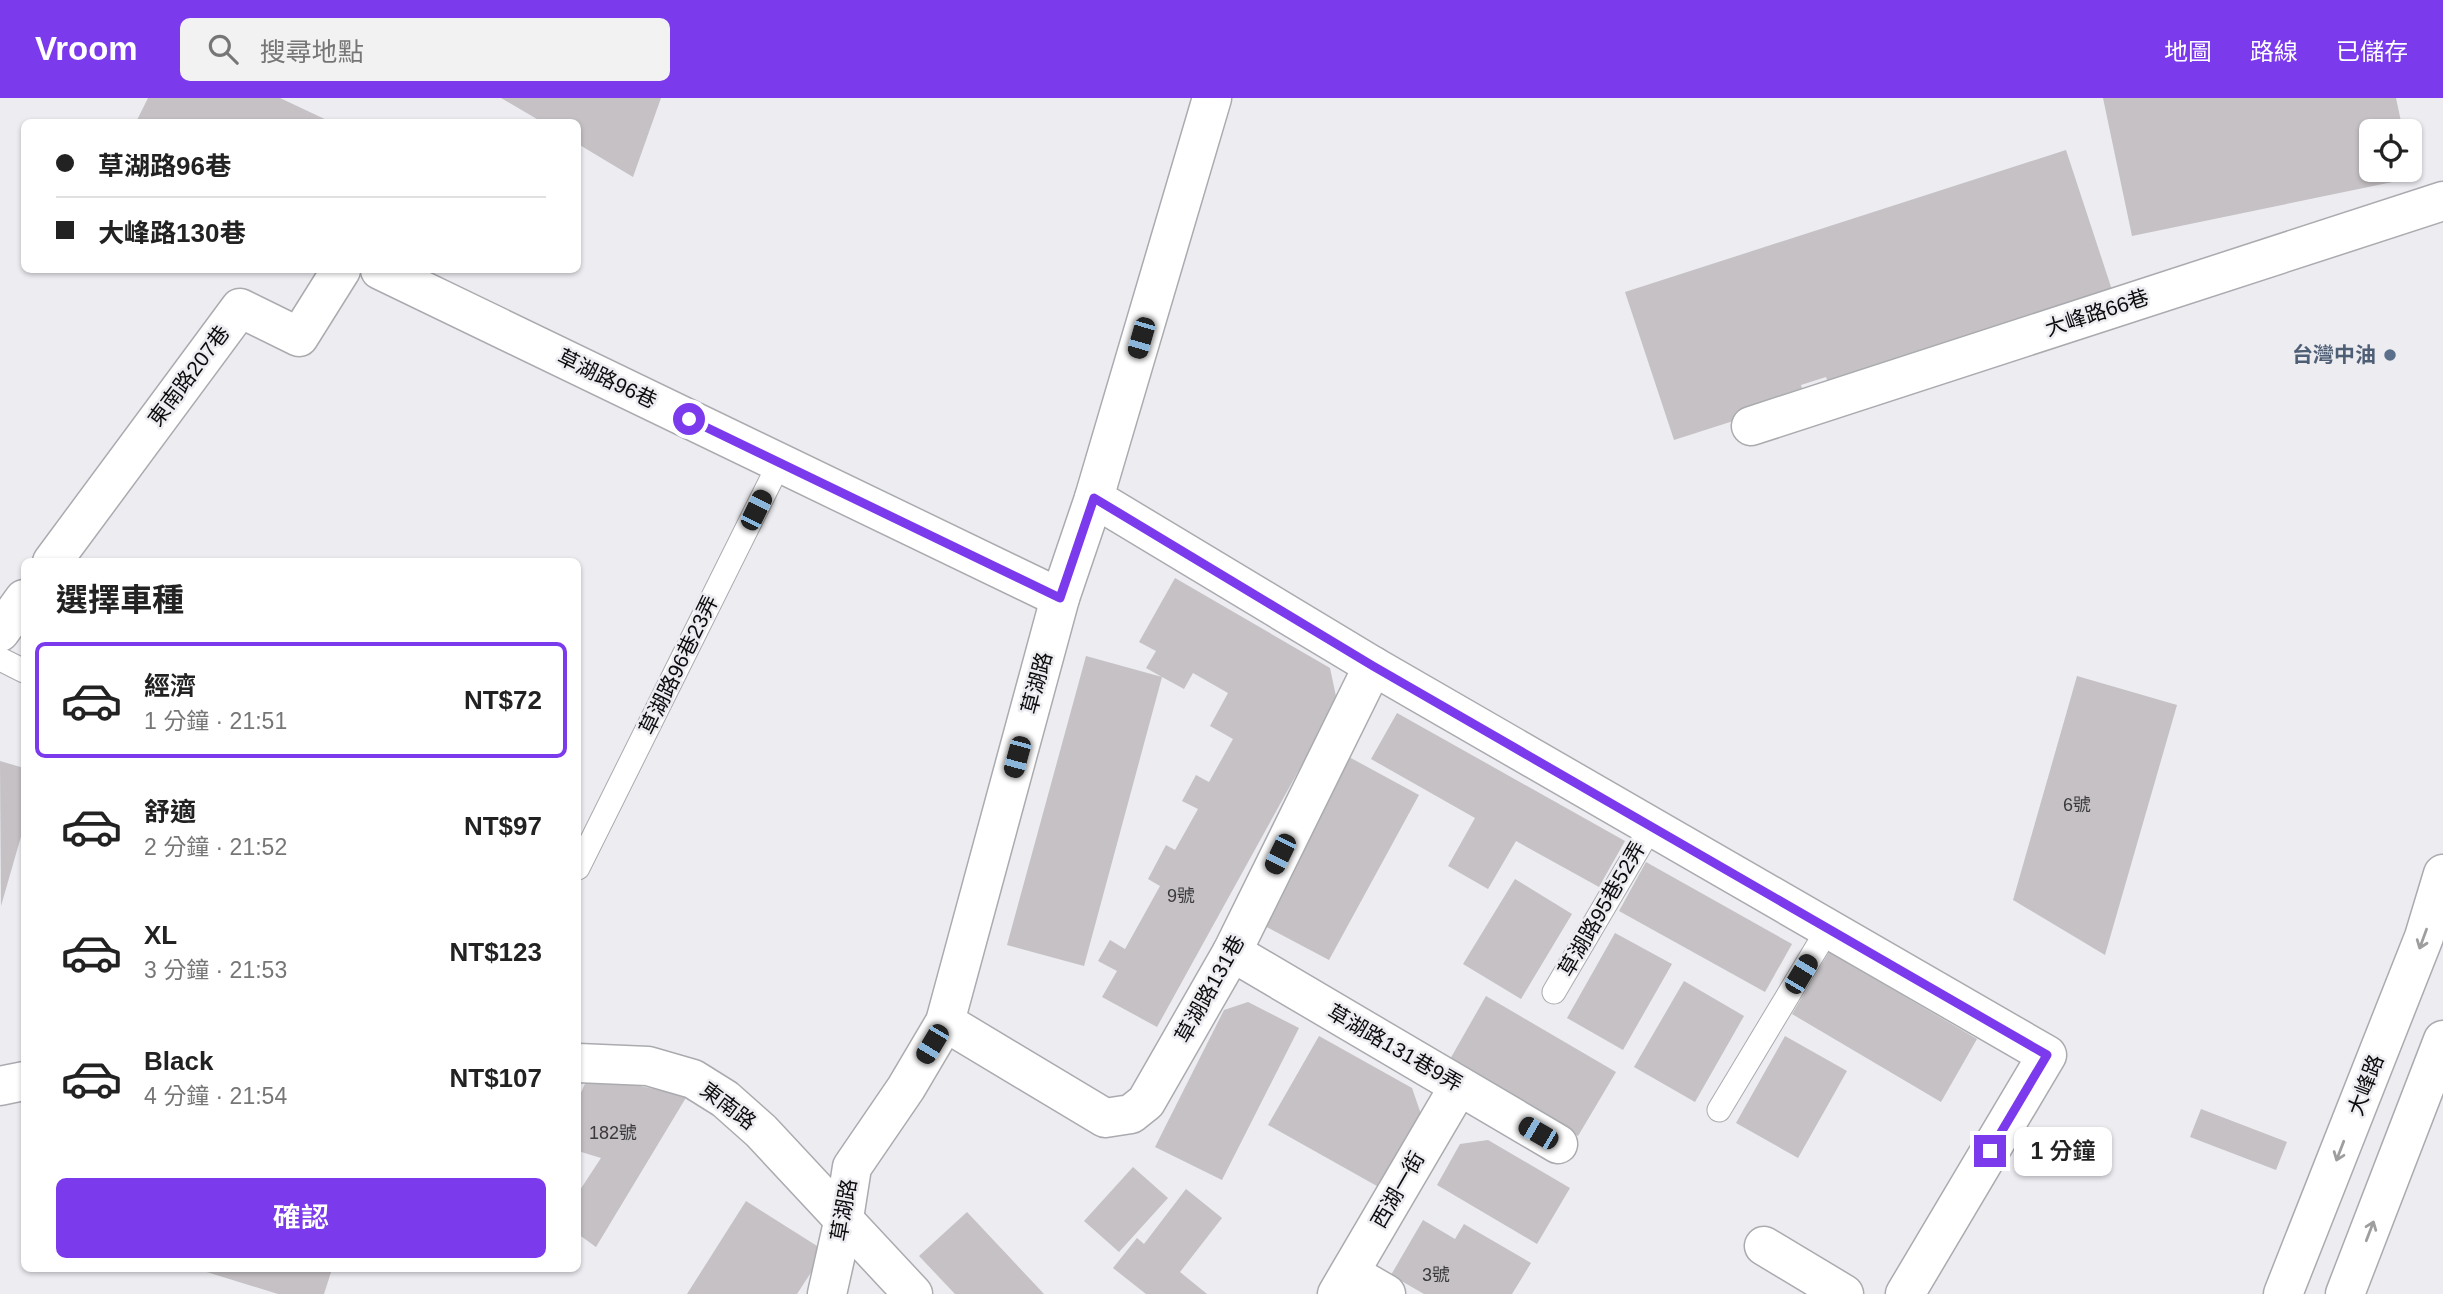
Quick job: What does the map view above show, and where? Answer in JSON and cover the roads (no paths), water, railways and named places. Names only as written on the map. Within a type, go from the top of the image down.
[{"type":"street","name":"草湖路","points":[[827,1294],[852,1167],[906,1088],[945,1022],[1060,598],[1094,498],[1212,98]]},
{"type":"street","name":"大峰路66巷","points":[[1751,426],[2443,201]]},
{"type":"street","name":"東南路207巷","points":[[55,558],[240,307],[299,337],[339,273]]},
{"type":"street","name":"草湖路96巷","points":[[386,273],[1060,598]]},
{"type":"street","points":[[1094,498],[1373,666],[2047,1055],[1905,1294]]},
{"type":"street","points":[[0,632],[21,603]]},
{"type":"street","name":"草湖路131巷","points":[[945,1022],[1105,1118],[1131,1114],[1146,1102],[1231,952],[1373,666]]},
{"type":"street","name":"大峰路","points":[[2283,1294],[2424,937],[2443,874]]},
{"type":"street","name":"草湖路131巷9弄","points":[[1231,952],[1558,1144]]},
{"type":"street","points":[[2345,1294],[2443,1040]]},
{"type":"street","name":"東南路","points":[[581,1063],[648,1066],[693,1079],[724,1099],[761,1131],[913,1294]]},
{"type":"street","points":[[0,1086],[21,1082]]},
{"type":"street","name":"西湖一街","points":[[1344,1283],[1459,1086]]},
{"type":"street","points":[[1764,1246],[1844,1294]]},
{"type":"street","points":[[1344,1283],[1386,1294]]},
{"type":"lane","name":"草湖路96巷23弄","points":[[581,863],[780,462]]},
{"type":"lane","points":[[0,659],[21,670]]},
{"type":"lane","name":"草湖路95巷52弄","points":[[1554,992],[1651,827]]},
{"type":"lane","points":[[1719,1110],[1828,929]]},
{"type":"place","name":"台灣中油","points":[[2390,355]]}]
